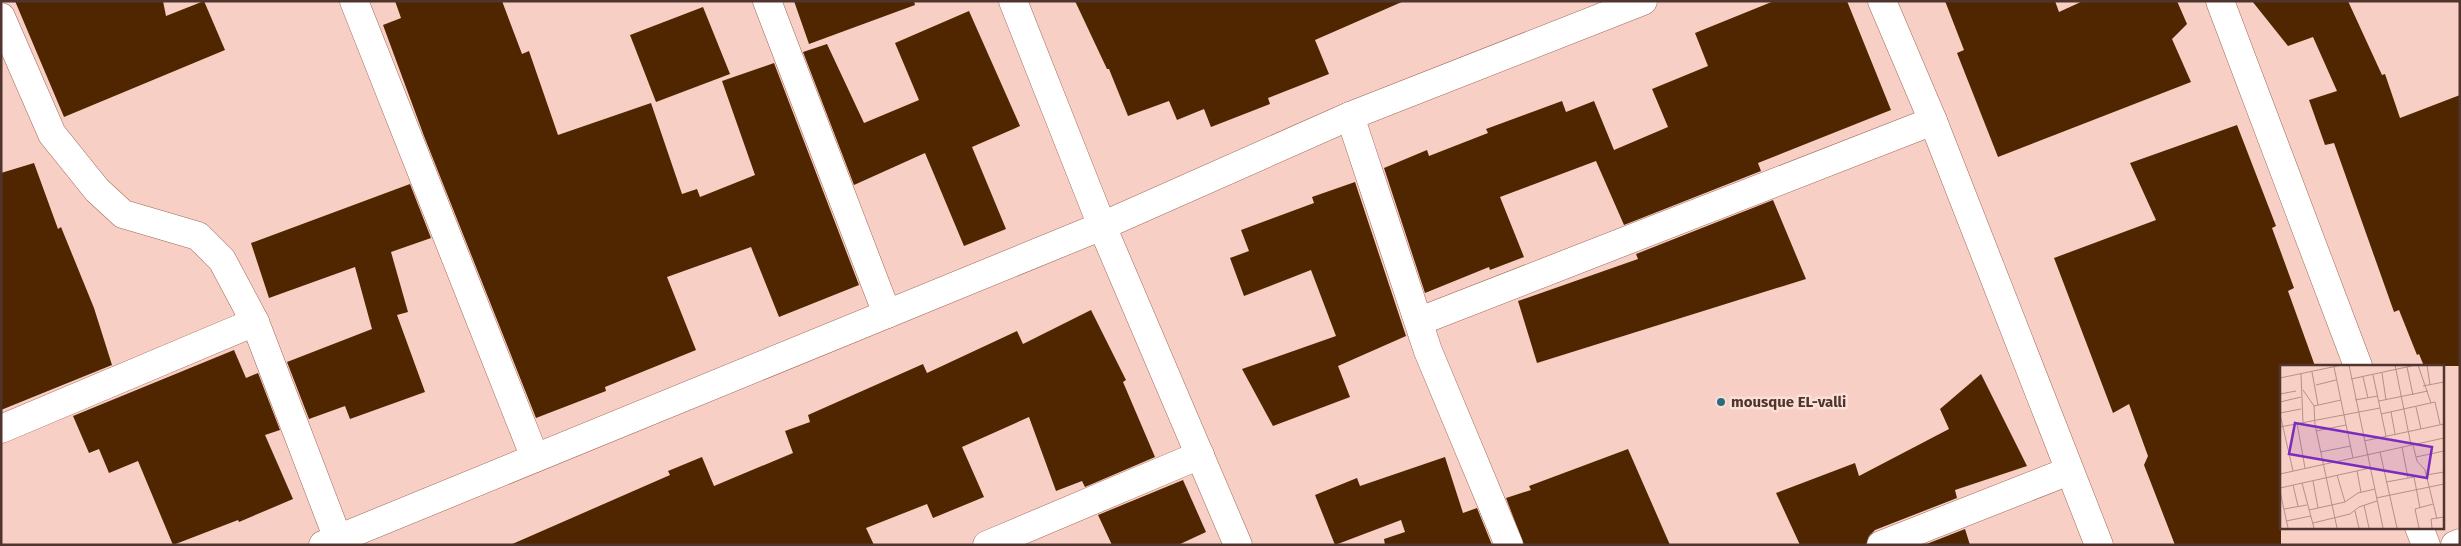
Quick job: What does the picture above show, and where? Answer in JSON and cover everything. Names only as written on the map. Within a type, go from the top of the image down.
[{"type":"street","points":[[354,1],[535,458]]},
{"type":"street","points":[[767,1],[887,314]]},
{"type":"street","points":[[1,17],[9,50],[52,134],[97,190],[124,214],[198,236],[222,260],[255,322],[331,542],[377,535],[535,458],[1102,226],[1350,116],[1643,1]]},
{"type":"street","points":[[1882,1],[1933,121],[2099,545]]},
{"type":"street","points":[[2220,1],[2358,365]]},
{"type":"street","points":[[1018,3],[1102,226],[1238,545]]},
{"type":"street","points":[[1350,116],[1420,321],[1428,351],[1509,545]]},
{"type":"street","points":[[1420,321],[1933,121]]},
{"type":"street","points":[[1,429],[255,322]]},
{"type":"street","points":[[1003,542],[1200,455]]},
{"type":"street","points":[[1881,545],[2069,471]]},
{"type":"street","points":[[2419,528],[2426,545]]},
{"type":"street","points":[[2455,545],[2460,543]]},
{"type":"building","points":[[15,1],[163,1],[166,16],[204,1],[225,50],[64,117]]},
{"type":"building","points":[[395,1],[502,1],[522,54],[529,51],[558,135],[651,103],[682,194],[697,189],[700,197],[755,175],[722,81],[774,63],[859,285],[779,317],[751,247],[667,277],[696,350],[605,387],[606,391],[536,418],[424,136],[383,25],[401,18]]},
{"type":"building","points":[[794,1],[914,1],[915,5],[809,44]]},
{"type":"building","points":[[1075,1],[1404,1],[1315,40],[1329,74],[1268,98],[1270,104],[1211,127],[1204,109],[1177,120],[1169,101],[1128,116],[1109,69],[1107,69]]},
{"type":"building","points":[[1774,1],[1847,1],[1891,110],[1758,163],[1761,171],[1624,225],[1596,161],[1500,197],[1524,257],[1490,270],[1489,267],[1425,293],[1384,168],[1427,150],[1429,156],[1488,133],[1486,129],[1562,101],[1566,112],[1594,101],[1614,150],[1668,127],[1652,89],[1708,66],[1695,33]]},
{"type":"building","points":[[1945,1],[2055,1],[2059,12],[2083,1],[2177,1],[2187,24],[2172,39],[2191,82],[1998,157],[1957,53],[1964,50]]},
{"type":"building","points":[[2252,1],[2348,1],[2382,75],[2385,74],[2400,118],[2460,95],[2460,366],[2424,365],[2419,354],[2417,355],[2399,310],[2394,312],[2334,143],[2325,145],[2309,100],[2337,91],[2313,37],[2288,46]]},
{"type":"building","points":[[703,7],[730,74],[656,102],[630,35]]},
{"type":"building","points":[[969,11],[1020,126],[972,147],[1006,229],[964,246],[925,153],[854,185],[803,52],[827,44],[864,123],[919,100],[895,43]]},
{"type":"building","points":[[2237,125],[2276,226],[2272,228],[2294,288],[2288,291],[2315,365],[2280,365],[2281,545],[2175,545],[2144,465],[2148,456],[2129,404],[2113,413],[2054,258],[2156,220],[2130,163]]},
{"type":"building","points":[[34,163],[58,229],[61,227],[94,308],[112,365],[1,410],[1,173]]},
{"type":"building","points":[[1355,182],[1406,336],[1338,366],[1350,397],[1273,426],[1242,369],[1336,336],[1311,270],[1244,296],[1230,258],[1249,251],[1241,230],[1314,203],[1312,197]]},
{"type":"building","points":[[410,184],[431,238],[391,252],[408,312],[397,315],[425,392],[350,419],[345,406],[309,419],[287,362],[372,329],[355,267],[269,298],[251,243]]},
{"type":"building","points":[[1773,200],[1806,279],[1537,363],[1518,301],[1638,259],[1636,254]]},
{"type":"building","points":[[1091,310],[1126,380],[1123,382],[1155,457],[1085,487],[1082,481],[1056,491],[1029,417],[962,447],[984,497],[933,518],[927,504],[866,528],[874,545],[510,545],[670,475],[668,471],[702,457],[714,486],[793,453],[785,431],[810,422],[808,415],[923,364],[927,373],[1017,331],[1023,344]]},
{"type":"building","points":[[234,350],[246,378],[258,373],[280,430],[265,435],[293,499],[239,522],[238,520],[173,545],[138,461],[109,473],[99,449],[89,453],[73,416]]},
{"type":"building","points":[[1981,374],[2027,466],[1955,490],[1957,498],[1875,530],[1869,536],[1866,545],[1800,545],[1776,493],[1855,463],[1859,476],[1949,429],[1940,409]]},
{"type":"building","points":[[1628,449],[1670,545],[1524,545],[1506,498],[1531,490],[1529,486]]},
{"type":"building","points":[[1445,457],[1463,513],[1477,508],[1492,545],[1385,545],[1384,539],[1405,532],[1401,520],[1335,545],[1315,495],[1357,478],[1360,486]]},
{"type":"building","points":[[1183,480],[1206,532],[1178,545],[1112,545],[1098,515]]},
{"type":"building","points":[[1965,529],[1970,545],[1924,545]]},
{"type":"place","name":"mousque EL-valli","points":[[1721,402]]}]
